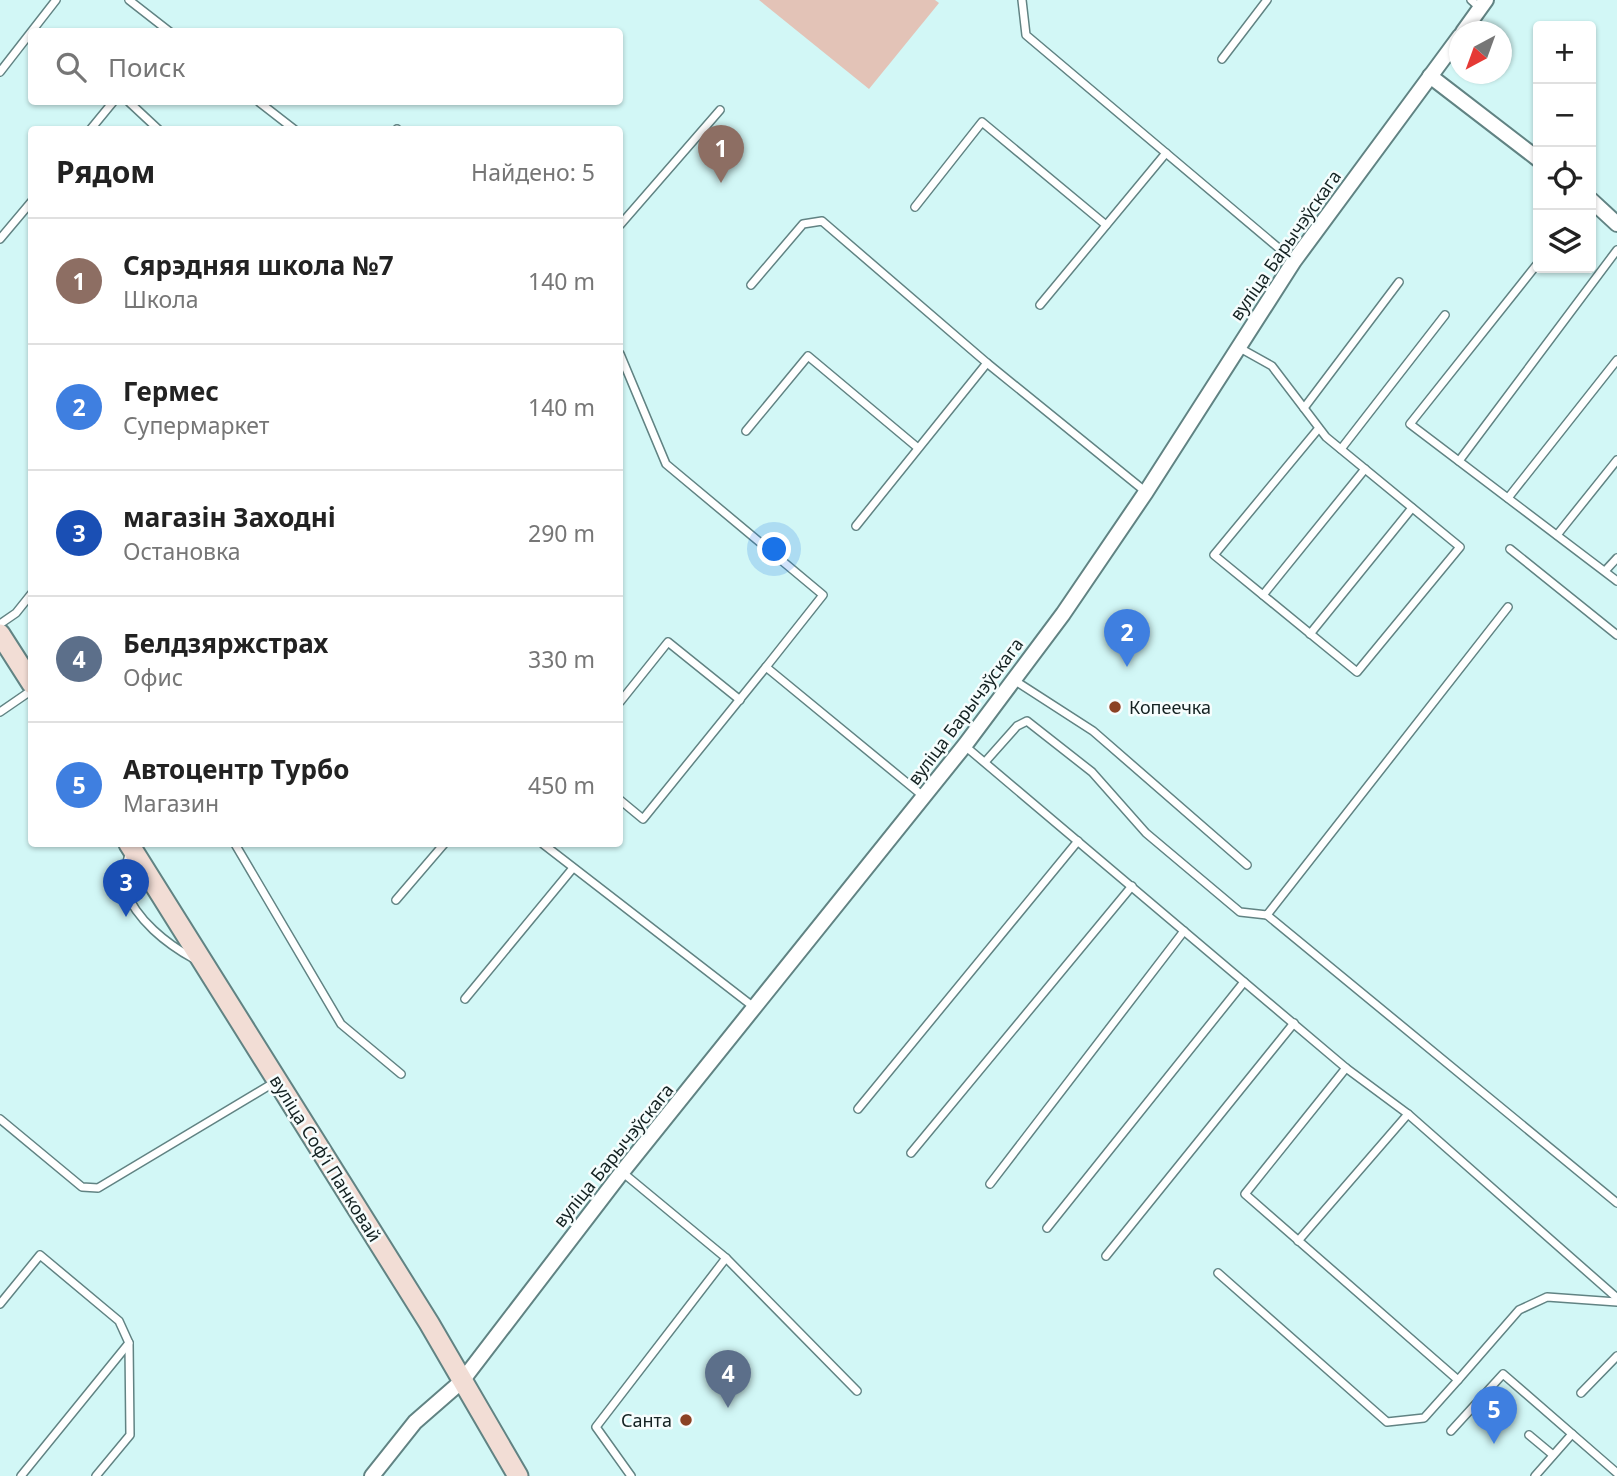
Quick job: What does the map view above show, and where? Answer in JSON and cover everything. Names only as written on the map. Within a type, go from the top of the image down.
[{"type":"main road","points":[[0,634],[28,678]]},
{"type":"main road","name":"вуліца Софʼі Панковай","points":[[131,847],[278,1080],[518,1476]]},
{"type":"street","points":[[1469,21],[1479,3]]},
{"type":"street","name":"вуліца Барычэўскага","points":[[372,1476],[415,1422],[462,1381],[622,1172],[965,746],[1063,614],[1146,492],[1294,261],[1449,51]]},
{"type":"street","points":[[1430,76],[1533,155]]},
{"type":"street","points":[[1596,206],[1617,224]]},
{"type":"lane","points":[[34,28],[56,0]]},
{"type":"lane","points":[[1022,0],[1026,35],[1294,261]]},
{"type":"lane","points":[[1222,59],[1267,0]]},
{"type":"lane","points":[[131,1],[164,28]]},
{"type":"lane","points":[[0,72],[28,36]]},
{"type":"lane","points":[[93,126],[111,105]]},
{"type":"lane","points":[[132,105],[155,126]]},
{"type":"lane","points":[[263,105],[290,126]]},
{"type":"lane","points":[[623,222],[720,110]]},
{"type":"lane","points":[[915,207],[982,122],[1106,225]]},
{"type":"lane","points":[[1040,305],[1166,153]]},
{"type":"lane","points":[[0,239],[28,206]]},
{"type":"lane","points":[[751,285],[803,224],[822,221],[987,363],[1146,492]]},
{"type":"lane","points":[[1459,461],[1617,250]]},
{"type":"lane","points":[[1533,269],[1410,424],[1617,580]]},
{"type":"lane","points":[[1304,408],[1399,282]]},
{"type":"lane","points":[[1341,449],[1445,314]]},
{"type":"lane","points":[[1238,346],[1272,366],[1319,428],[1460,547],[1357,672],[1214,555],[1319,428]]},
{"type":"lane","points":[[746,431],[808,356],[918,448]]},
{"type":"lane","points":[[1508,498],[1617,360]]},
{"type":"lane","points":[[623,361],[666,464],[822,595],[643,819],[623,802]]},
{"type":"lane","points":[[856,526],[987,363]]},
{"type":"lane","points":[[1557,535],[1617,460]]},
{"type":"lane","points":[[1263,595],[1365,469]]},
{"type":"lane","points":[[1310,634],[1412,508]]},
{"type":"lane","points":[[1510,549],[1617,635]]},
{"type":"lane","points":[[1605,571],[1617,558]]},
{"type":"lane","points":[[0,624],[16,612],[28,598]]},
{"type":"lane","points":[[1267,915],[1508,607]]},
{"type":"lane","points":[[623,698],[668,642],[740,700]]},
{"type":"lane","points":[[766,667],[924,797]]},
{"type":"lane","points":[[1014,680],[1093,731],[1247,865]]},
{"type":"lane","points":[[0,712],[28,693]]},
{"type":"lane","points":[[985,762],[1017,726],[1027,721],[1092,772],[1146,833],[1240,912],[1267,915],[1617,1203]]},
{"type":"lane","points":[[965,746],[1346,1068],[1408,1114],[1617,1300]]},
{"type":"lane","points":[[858,1109],[1078,841]]},
{"type":"lane","points":[[130,847],[124,874],[125,889],[152,930],[207,967]]},
{"type":"lane","points":[[237,847],[341,1024],[401,1074]]},
{"type":"lane","points":[[397,900],[441,847]]},
{"type":"lane","points":[[547,847],[755,1009]]},
{"type":"lane","points":[[465,999],[573,868]]},
{"type":"lane","points":[[911,1153],[1132,887]]},
{"type":"lane","points":[[990,1184],[1184,931]]},
{"type":"lane","points":[[1047,1228],[1244,982]]},
{"type":"lane","points":[[1106,1255],[1294,1023]]},
{"type":"lane","points":[[1346,1068],[1245,1194],[1458,1380]]},
{"type":"lane","points":[[0,1119],[82,1187],[98,1188],[278,1080]]},
{"type":"lane","points":[[1297,1241],[1408,1114]]},
{"type":"lane","points":[[622,1172],[726,1258],[857,1391]]},
{"type":"lane","points":[[0,1304],[40,1255],[119,1321],[129,1343],[130,1435],[96,1476]]},
{"type":"lane","points":[[631,1476],[596,1427],[726,1258]]},
{"type":"lane","points":[[1218,1273],[1387,1422],[1424,1418],[1520,1310],[1547,1297],[1617,1300]]},
{"type":"lane","points":[[21,1476],[129,1343]]},
{"type":"lane","points":[[1581,1393],[1617,1356]]},
{"type":"lane","points":[[1451,1431],[1503,1374],[1617,1473]]},
{"type":"lane","points":[[1483,1395],[1500,1410]]},
{"type":"lane","points":[[1535,1476],[1572,1434]]},
{"type":"lane","points":[[1529,1435],[1553,1455]]},
{"type":"shaded area","points":[[759,0],[935,0],[939,3],[869,89]]},
{"type":"place","name":"Сярэдняя школа №7","points":[[721,183]]},
{"type":"place","name":"Гермес","points":[[1127,667]]},
{"type":"place","name":"Копеечка","points":[[1115,707]]},
{"type":"place","name":"магазін Заходні","points":[[126,917]]},
{"type":"place","name":"Белдзяржстрах","points":[[728,1408]]},
{"type":"place","name":"Санта","points":[[686,1420]]},
{"type":"place","name":"Автоцентр Турбо","points":[[1494,1444]]}]
